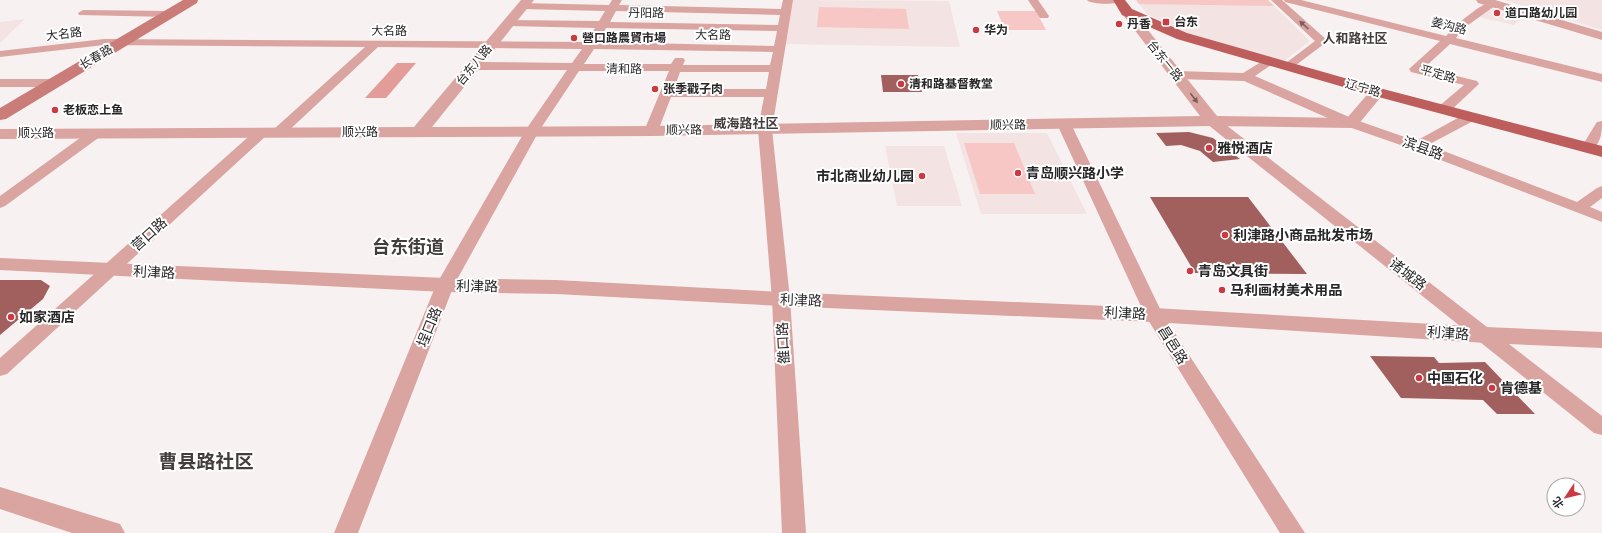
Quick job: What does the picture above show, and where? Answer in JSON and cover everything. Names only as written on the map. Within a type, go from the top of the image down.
[{"type":"main road","name":"长春路","points":[[0,115],[192,0]]},
{"type":"main road","name":"辽宁路","points":[[1128,5],[1182,36],[1595,149]]},
{"type":"main road","name":"辽宁路","points":[[1128,5],[1188,34],[1377,92],[1445,108],[1470,117],[1595,149]]},
{"type":"street","points":[[1033,0],[1044,16]]},
{"type":"street","points":[[1092,0],[1128,5]]},
{"type":"street","points":[[1276,0],[1322,41],[1290,65]]},
{"type":"street","name":"姜沟路","points":[[1289,0],[1602,78]]},
{"type":"street","points":[[1487,2],[1602,36]]},
{"type":"street","name":"平定路","points":[[1445,108],[1473,84],[1415,69],[1487,2]]},
{"type":"street","points":[[527,3],[787,6]]},
{"type":"street","name":"台东八路","points":[[423,131],[527,3]]},
{"type":"street","name":"埕口路","points":[[346,533],[445,285],[532,131],[590,46],[615,4]]},
{"type":"street","points":[[651,131],[702,5]]},
{"type":"street","name":"台东一路","points":[[1128,5],[1145,36],[1177,75],[1212,122]]},
{"type":"street","name":"雒口路","points":[[787,6],[765,129],[781,299],[794,533]]},
{"type":"street","points":[[82,13],[169,14]]},
{"type":"street","name":"丹阳路","points":[[510,23],[783,28]]},
{"type":"street","name":"大名路","points":[[0,54],[104,42],[493,44],[779,49]]},
{"type":"street","points":[[279,132],[374,44]]},
{"type":"street","points":[[1177,75],[1246,77],[1270,61]]},
{"type":"street","name":"清和路","points":[[475,66],[775,69]]},
{"type":"street","name":"滨县路","points":[[1246,77],[1351,123],[1417,146],[1602,216]]},
{"type":"street","points":[[0,83],[53,83]]},
{"type":"street","points":[[1351,123],[1377,92]]},
{"type":"street","points":[[666,93],[771,93]]},
{"type":"street","points":[[1417,146],[1470,117]]},
{"type":"street","name":"顺兴路","points":[[0,134],[651,131],[1212,122],[1351,123]]},
{"type":"street","name":"诸城路","points":[[1212,122],[1602,427]]},
{"type":"street","name":"昌邑路","points":[[1064,124],[1154,315],[1293,533]]},
{"type":"street","points":[[1595,149],[1602,125]]},
{"type":"street","name":"营口路","points":[[0,369],[262,132]]},
{"type":"street","points":[[0,203],[96,133]]},
{"type":"street","points":[[1579,208],[1602,191]]},
{"type":"street","name":"利津路","points":[[0,264],[445,285],[556,287],[781,299],[1154,315],[1486,335],[1602,340]]},
{"type":"street","points":[[0,498],[110,533]]},
{"type":"shaded area","points":[[792,0],[949,1],[960,47],[785,44]]},
{"type":"shaded area","points":[[1136,0],[1268,0],[1310,41],[1284,61],[1188,33],[1147,14]]},
{"type":"shaded area","points":[[1136,0],[1268,0],[1274,6],[1139,4]]},
{"type":"shaded area","points":[[1504,0],[1602,0],[1602,30]]},
{"type":"shaded area","points":[[819,7],[906,9],[909,29],[817,27]]},
{"type":"shaded area","name":"道口路幼儿园","points":[[1491,8],[1523,17],[1514,25],[1479,17]]},
{"type":"shaded area","points":[[997,11],[1036,11],[1046,30],[1005,30]]},
{"type":"shaded area","points":[[25,19],[0,43],[0,22]]},
{"type":"shaded area","points":[[397,63],[416,63],[386,98],[365,98]]},
{"type":"shaded area","name":"青岛顺兴路小学","points":[[956,133],[1047,133],[1087,214],[981,214]]},
{"type":"shaded area","points":[[964,143],[1014,143],[1035,194],[980,194]]},
{"type":"shaded area","name":"市北商业幼儿园","points":[[885,146],[944,146],[962,206],[897,206]]},
{"type":"building","name":"清和路基督教堂","points":[[881,75],[918,75],[922,92],[883,92]]},
{"type":"building","name":"雅悦酒店","points":[[1189,132],[1213,138],[1240,159],[1213,162],[1200,151],[1181,145],[1166,146],[1156,133]]},
{"type":"building","name":"利津路小商品批发市场","points":[[1150,197],[1248,197],[1307,274],[1195,273]]},
{"type":"building","name":"如家酒店","points":[[0,280],[41,280],[50,286],[43,299],[0,335]]},
{"type":"building","points":[[1370,356],[1434,357],[1439,363],[1485,362],[1535,414],[1497,414],[1483,400],[1401,398]]},
{"type":"place","name":"道口路幼儿园","points":[[1497,13]]},
{"type":"place","name":"台东","points":[[1166,22]]},
{"type":"place","name":"丹香","points":[[1119,24]]},
{"type":"place","name":"华为","points":[[976,30]]},
{"type":"place","name":"營口路農貿市場","points":[[574,38]]},
{"type":"place","name":"清和路基督教堂","points":[[901,84]]},
{"type":"place","name":"张季戳子肉","points":[[655,89]]},
{"type":"place","name":"老板恋上鱼","points":[[55,110]]},
{"type":"place","name":"雅悦酒店","points":[[1209,148]]},
{"type":"place","name":"青岛顺兴路小学","points":[[1018,173]]},
{"type":"place","name":"市北商业幼儿园","points":[[922,176]]},
{"type":"place","name":"利津路小商品批发市场","points":[[1225,235]]},
{"type":"place","name":"青岛文具街","points":[[1190,271]]},
{"type":"place","name":"马利画材美术用品","points":[[1222,290]]},
{"type":"place","name":"如家酒店","points":[[11,317]]},
{"type":"place","name":"中国石化","points":[[1419,378]]},
{"type":"place","name":"肯德基","points":[[1492,388]]},
{"type":"district","name":"人和路社区","points":[[1355,38]]},
{"type":"district","name":"威海路社区","points":[[746,123]]},
{"type":"district","name":"台东街道","points":[[408,247]]},
{"type":"district","name":"曹县路社区","points":[[206,461]]}]
